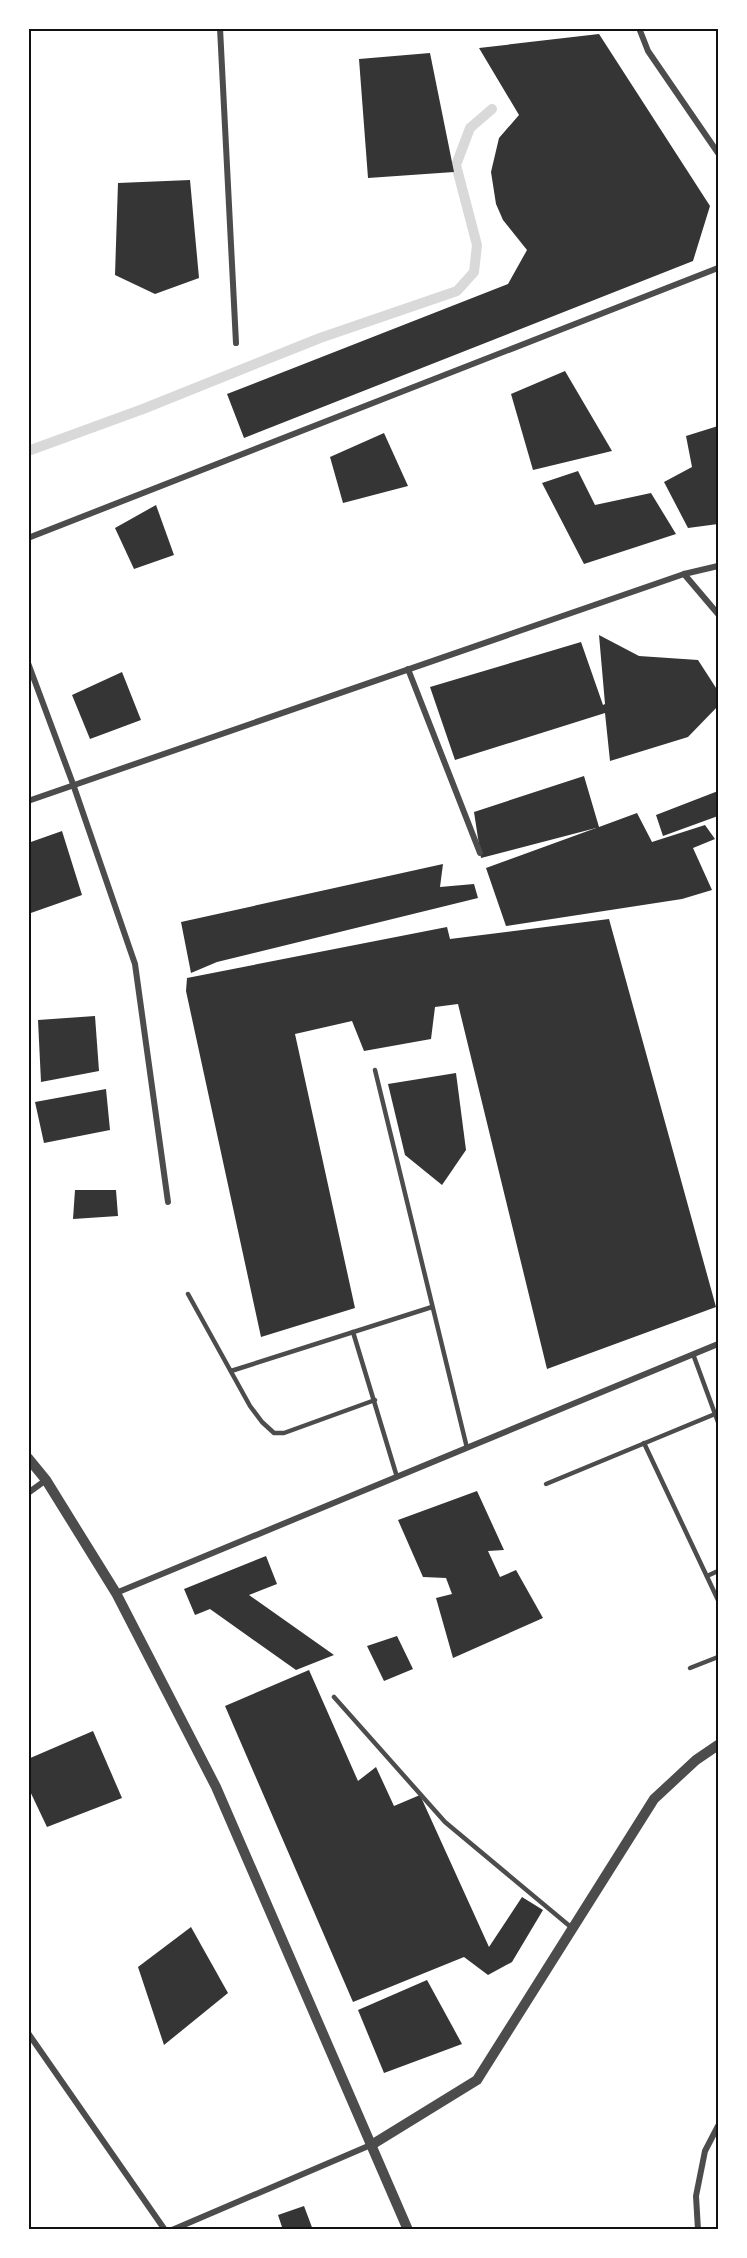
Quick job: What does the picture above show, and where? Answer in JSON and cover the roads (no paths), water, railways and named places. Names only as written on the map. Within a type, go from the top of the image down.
[{"type":"street","points":[[220,28],[236,343]]},
{"type":"street","points":[[639,28],[648,51],[718,153]]},
{"type":"street","points":[[28,537],[718,268]]},
{"type":"street","points":[[28,801],[684,574],[718,566]]},
{"type":"street","points":[[684,574],[718,614]]},
{"type":"street","points":[[28,663],[135,963],[168,1202]]},
{"type":"street","points":[[408,669],[480,853]]},
{"type":"street","points":[[116,1593],[718,1344]]},
{"type":"street","points":[[28,1458],[46,1480],[116,1593],[216,1787],[408,2229]]},
{"type":"street","points":[[28,1493],[46,1480]]},
{"type":"street","points":[[172,2229],[373,2144],[477,2080],[654,1799],[696,1760],[718,1745]]},
{"type":"street","points":[[28,2032],[165,2229]]},
{"type":"street","points":[[698,2229],[696,2196],[705,2151],[718,2126]]},
{"type":"lane","points":[[375,1070],[467,1448]]},
{"type":"lane","points":[[188,1294],[250,1406],[274,1433],[284,1433],[375,1400]]},
{"type":"lane","points":[[231,1371],[432,1307]]},
{"type":"lane","points":[[353,1332],[397,1477]]},
{"type":"lane","points":[[693,1354],[718,1422]]},
{"type":"lane","points":[[546,1484],[715,1414]]},
{"type":"lane","points":[[644,1443],[718,1600]]},
{"type":"lane","points":[[707,1576],[718,1571]]},
{"type":"lane","points":[[690,1668],[718,1657]]},
{"type":"lane","points":[[334,1697],[445,1822],[572,1929]]},
{"type":"waterway","points":[[28,451],[143,409],[320,338],[457,291],[474,272],[477,245],[456,165],[470,128],[492,109]]}]
